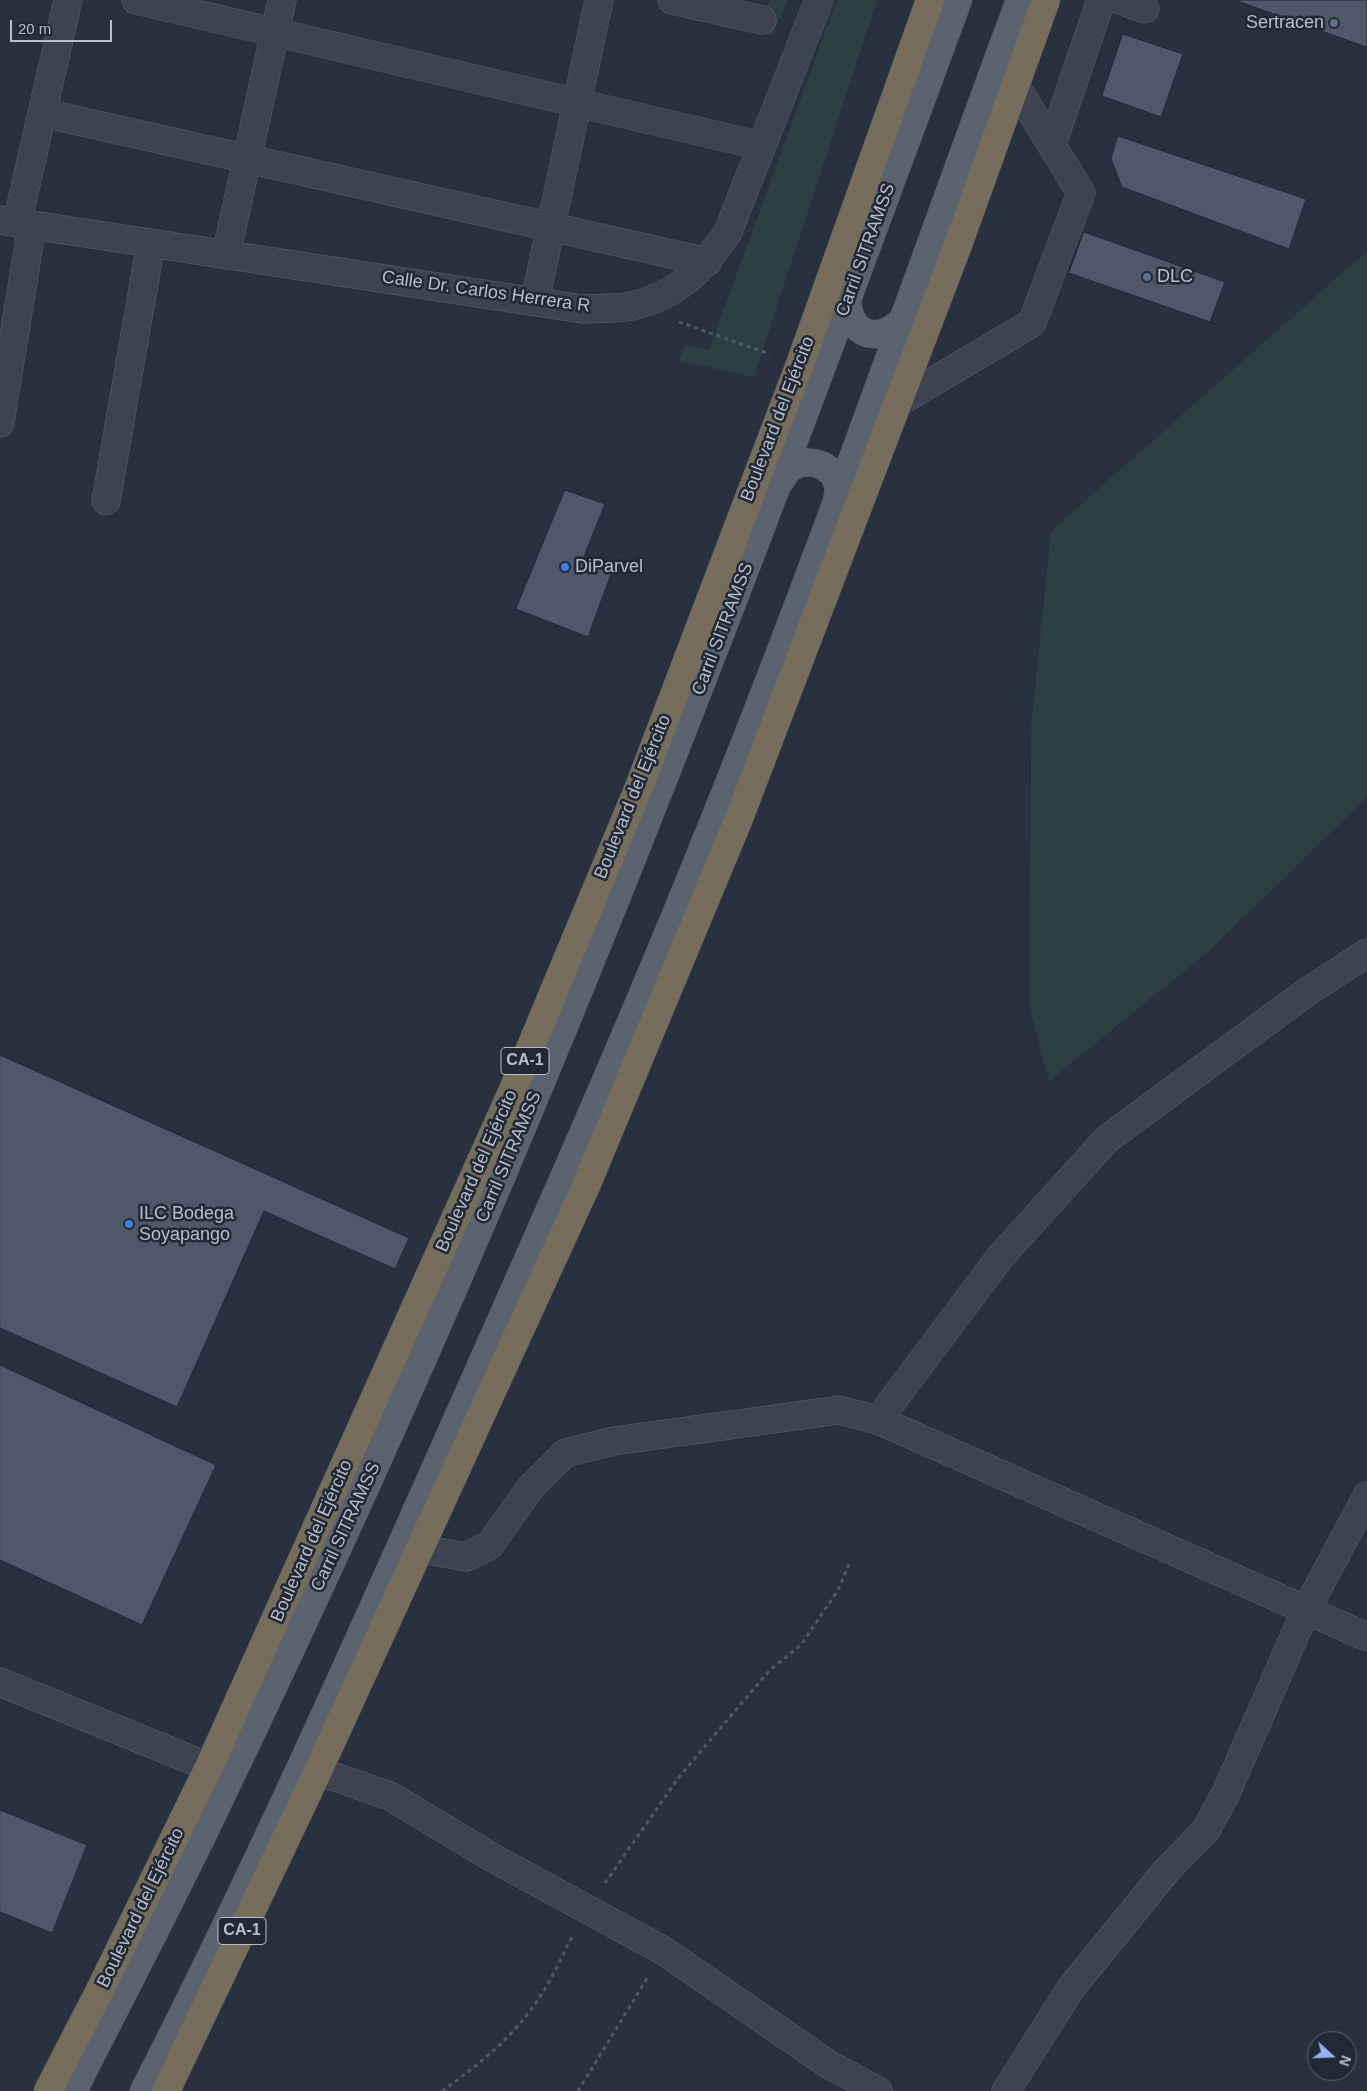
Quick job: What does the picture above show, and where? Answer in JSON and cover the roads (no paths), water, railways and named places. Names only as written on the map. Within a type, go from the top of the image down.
[{"type":"highway","name":"Boulevard del Ejército","points":[[48,2091],[112,1966],[209,1767],[384,1382],[515,1084],[639,787],[800,364],[930,0]]},
{"type":"highway","name":"CA-1","points":[[166,2091],[421,1549],[594,1168],[738,821],[897,403],[1046,0]]},
{"type":"main road","name":"Carril SITRAMSS","points":[[73,2091],[201,1837],[414,1378],[538,1091],[630,866],[780,480],[958,0]]},
{"type":"main road","points":[[144,2091],[292,1789],[550,1212],[723,800],[837,501],[1020,0]]},
{"type":"main road","points":[[847,301],[848,314],[855,326],[866,333],[880,335],[892,330],[902,321]]},
{"type":"main road","points":[[780,480],[790,468],[804,462],[818,463],[831,472],[838,485],[837,501]]},
{"type":"street","points":[[0,423],[16,223],[68,0]]},
{"type":"street","points":[[136,0],[762,146]]},
{"type":"street","points":[[226,255],[282,0]]},
{"type":"street","points":[[535,301],[600,0]]},
{"type":"street","points":[[672,0],[762,20]]},
{"type":"street","name":"Calle Dr. Carlos Herrera R","points":[[16,223],[582,309],[631,306],[676,290],[707,262],[728,232],[819,0]]},
{"type":"street","points":[[1052,144],[1101,0]]},
{"type":"street","points":[[1120,0],[1145,9]]},
{"type":"street","points":[[897,403],[1032,323],[1081,193],[1015,85]]},
{"type":"street","points":[[43,113],[707,262]]},
{"type":"street","points":[[106,501],[151,243]]},
{"type":"street","points":[[878,1420],[1001,1256],[1107,1139],[1304,994],[1367,953]]},
{"type":"street","points":[[421,1549],[466,1558],[490,1545],[531,1488],[565,1453],[614,1441],[839,1410],[878,1420],[1367,1638]]},
{"type":"street","points":[[1006,2091],[1071,1988],[1167,1870],[1206,1830],[1226,1793],[1305,1612],[1367,1496]]},
{"type":"street","points":[[0,1682],[209,1767]]},
{"type":"street","points":[[318,1771],[390,1796],[493,1858],[664,1951],[828,2064],[878,2091]]},
{"type":"place","name":"Sertracen","points":[[1334,23]]},
{"type":"place","name":"DLC","points":[[1147,277]]},
{"type":"place","name":"DiParvel","points":[[565,567]]},
{"type":"place","name":"ILC Bodega Soyapango","points":[[129,1224]]}]
